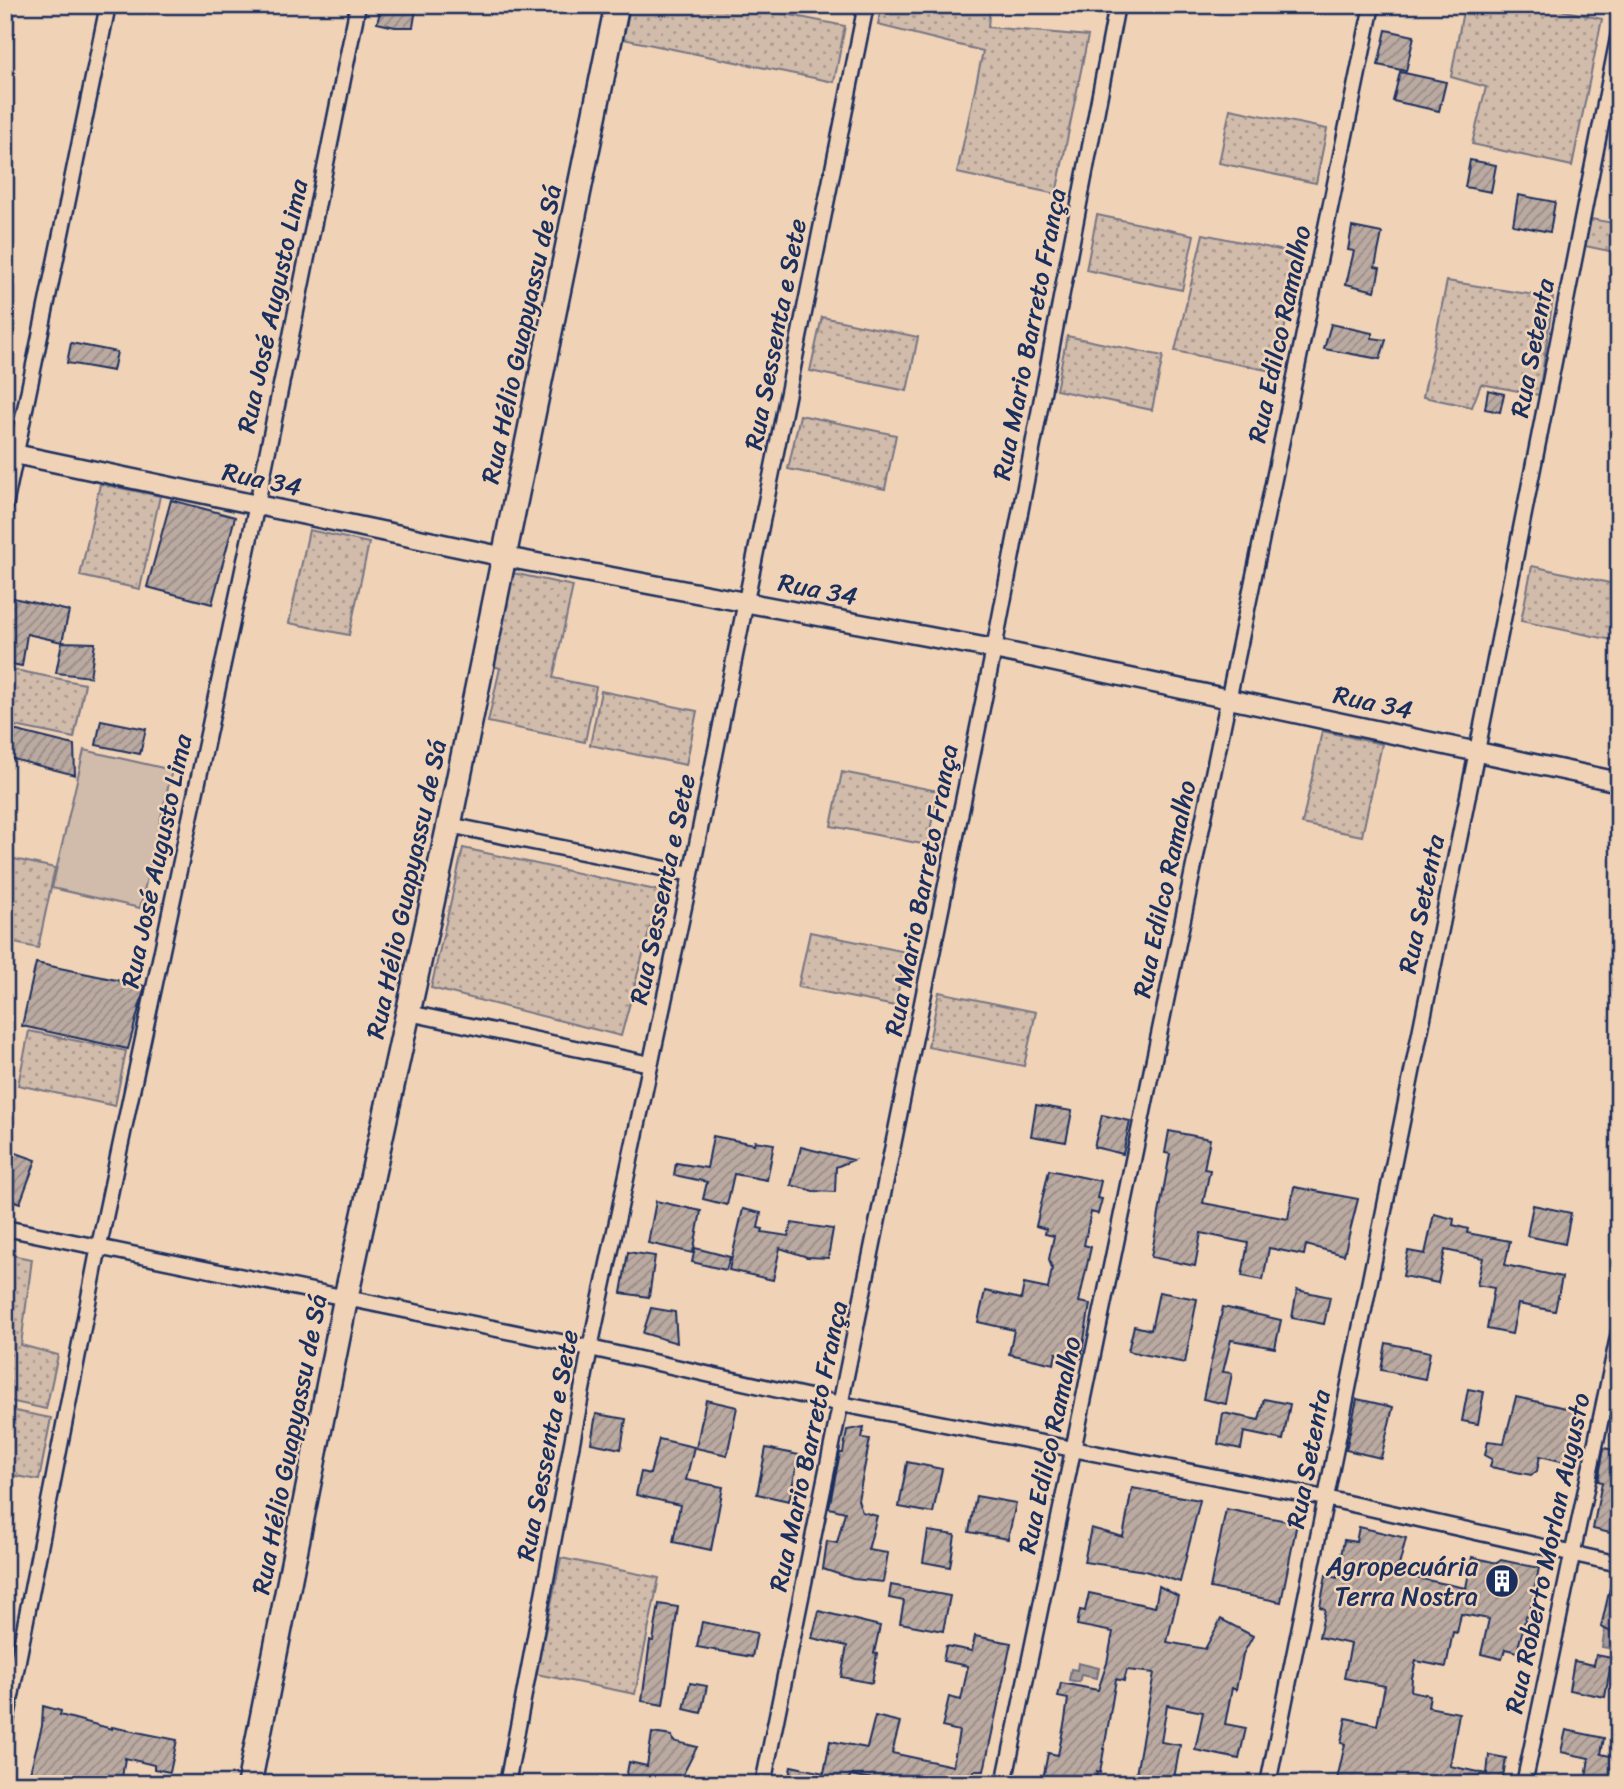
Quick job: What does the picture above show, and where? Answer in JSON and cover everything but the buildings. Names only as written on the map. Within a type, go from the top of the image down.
[{"type":"main road","name":"Rua Hélio Guapyassu de Sá","points":[[249,1784],[346,1297],[449,825],[617,5]]},
{"type":"street","points":[[5,506],[11,453],[108,5]]},
{"type":"street","name":"Rua José Augusto Lima","points":[[5,1727],[99,1246],[257,504],[358,5]]},
{"type":"street","name":"Rua Sessenta e Sete","points":[[507,1784],[590,1348],[691,874],[866,5]]},
{"type":"street","name":"Rua Mario Barreto França","points":[[763,1784],[994,649],[1117,5]]},
{"type":"street","name":"Rua Edilco Ramalho","points":[[1004,1784],[1372,5]]},
{"type":"street","name":"Rua Setenta","points":[[1268,1784],[1619,33]]},
{"type":"street","name":"Rua 34","points":[[11,453],[505,557],[994,649],[1619,782]]},
{"type":"street","points":[[449,825],[691,874]]},
{"type":"street","points":[[409,1013],[650,1064]]},
{"type":"street","points":[[5,1227],[590,1348],[841,1404],[1325,1498],[1619,1563]]},
{"type":"street","name":"Rua Roberto Morlan Augusto","points":[[1524,1784],[1619,1332]]},
{"type":"shaded area","points":[[630,5],[740,5],[845,26],[834,82],[623,39]]},
{"type":"shaded area","points":[[881,5],[990,5],[988,27],[1088,36],[1056,194],[957,173],[983,51],[878,25]]},
{"type":"shaded area","points":[[1464,5],[1539,5],[1602,19],[1572,166],[1472,144],[1486,87],[1451,77]]},
{"type":"shaded area","points":[[1230,109],[1327,129],[1316,183],[1219,163]]},
{"type":"shaded area","points":[[1097,215],[1194,235],[1182,290],[1086,270]]},
{"type":"shaded area","points":[[1591,219],[1619,224],[1619,253],[1585,246]]},
{"type":"shaded area","points":[[1203,234],[1299,254],[1276,372],[1175,351]]},
{"type":"shaded area","points":[[1447,281],[1553,298],[1539,395],[1481,384],[1472,407],[1423,397]]},
{"type":"shaded area","points":[[822,317],[918,337],[907,391],[810,371]]},
{"type":"shaded area","points":[[1067,336],[1163,356],[1152,410],[1056,390]]},
{"type":"shaded area","points":[[800,415],[896,435],[885,489],[788,469]]},
{"type":"shaded area","points":[[100,484],[160,496],[140,589],[80,576]]},
{"type":"shaded area","points":[[309,530],[369,543],[349,635],[289,623]]},
{"type":"shaded area","points":[[1532,566],[1619,585],[1617,641],[1521,621]]},
{"type":"shaded area","points":[[513,573],[573,586],[553,678],[596,687],[585,742],[488,722],[500,668],[493,666]]},
{"type":"shaded area","points":[[5,668],[85,684],[74,738],[5,724]]},
{"type":"shaded area","points":[[601,691],[697,711],[686,765],[590,745]]},
{"type":"shaded area","points":[[1322,731],[1382,744],[1362,836],[1302,824]]},
{"type":"shaded area","points":[[84,750],[172,770],[140,908],[52,888]]},
{"type":"shaded area","points":[[842,772],[938,791],[927,845],[831,826]]},
{"type":"shaded area","points":[[463,848],[660,891],[621,1036],[431,988]]},
{"type":"shaded area","points":[[5,857],[55,868],[38,948],[5,941]]},
{"type":"shaded area","points":[[810,932],[906,952],[895,1006],[798,987]]},
{"type":"shaded area","points":[[939,992],[1036,1012],[1024,1066],[928,1047]]},
{"type":"shaded area","points":[[29,1031],[126,1051],[115,1106],[18,1085]]},
{"type":"shaded area","points":[[5,1254],[32,1259],[21,1345],[58,1355],[46,1409],[5,1400]]},
{"type":"shaded area","points":[[5,1409],[51,1418],[39,1480],[5,1474]]},
{"type":"shaded area","points":[[561,1558],[659,1578],[635,1694],[536,1674]]},
{"type":"water","points":[[1605,1629],[1619,1632],[1619,1650],[1602,1647]]},
{"type":"water","points":[[1078,1663],[1099,1668],[1097,1678],[1081,1675],[1079,1682],[1069,1680],[1071,1669],[1077,1670]]},
{"type":"place","name":"Agropecuária Terra Nostra","points":[[1502,1581]]}]
